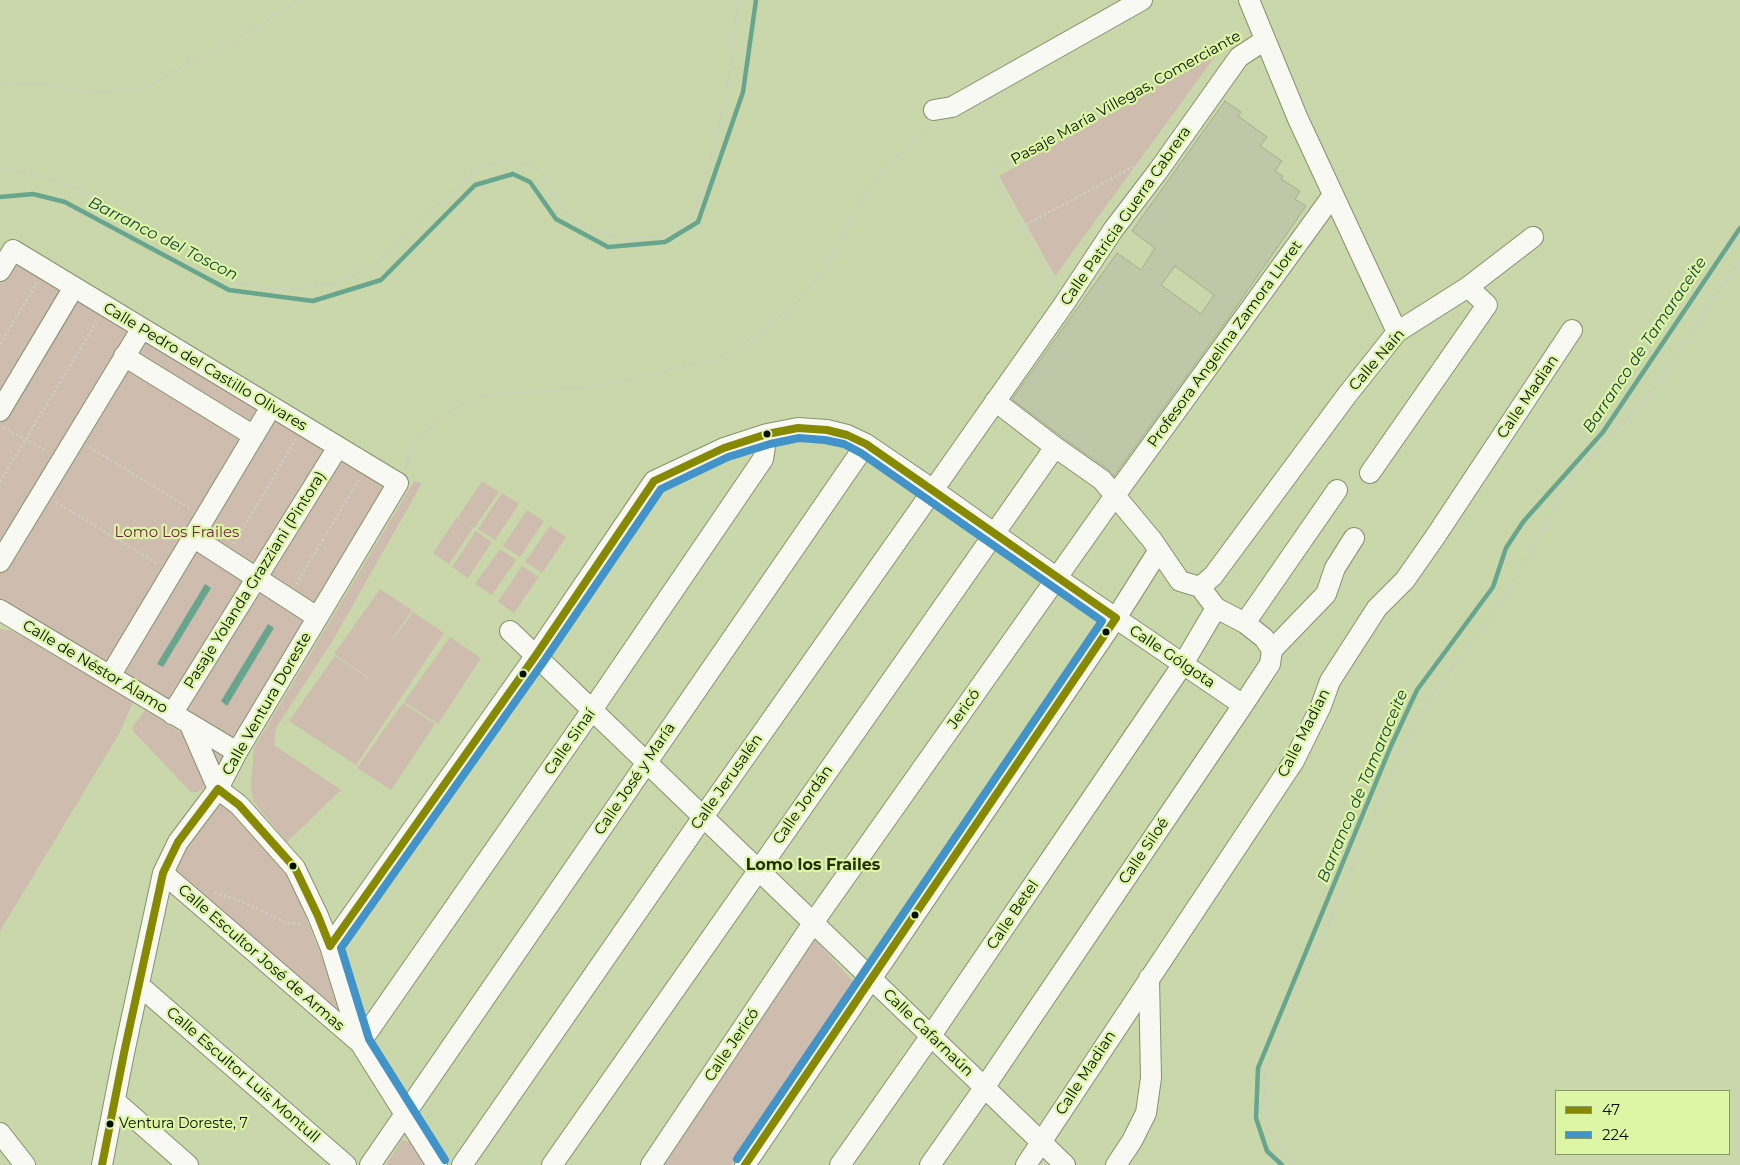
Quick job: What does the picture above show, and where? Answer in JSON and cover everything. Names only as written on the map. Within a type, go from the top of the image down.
[{"type":"street","points":[[934,110],[952,107],[1142,0]]},
{"type":"street","points":[[1249,0],[1298,119],[1397,332]]},
{"type":"street","name":"Calle Patricia Guerra Cabrera","points":[[994,401],[1064,304],[1112,230],[1158,171],[1239,57],[1263,33]]},
{"type":"street","name":"Profesora Angelina Zamora Lloret","points":[[1116,494],[1333,195]]},
{"type":"street","name":"Calle Naín","points":[[1200,587],[1212,576],[1347,395],[1397,332],[1468,287],[1533,237]]},
{"type":"street","name":"Calle Pedro del Castillo Olivares","points":[[0,271],[13,250],[398,483]]},
{"type":"street","points":[[0,411],[74,287]]},
{"type":"street","points":[[1370,473],[1487,305],[1468,287]]},
{"type":"street","points":[[0,562],[142,328]]},
{"type":"street","name":"Calle Madian","points":[[1026,1165],[1294,761],[1321,706],[1330,681],[1377,608],[1404,580],[1415,565],[1572,330]]},
{"type":"street","points":[[124,356],[254,436]]},
{"type":"street","points":[[994,401],[1102,480],[1116,494],[1180,581],[1200,587],[1216,608],[1245,623],[1264,638],[1272,650]]},
{"type":"street","name":"Calle Jerusalén","points":[[462,1165],[994,401]]},
{"type":"street","points":[[110,676],[271,407]]},
{"type":"street","name":"Calle Gólgota","points":[[330,946],[536,655],[654,481],[724,448],[767,434],[798,428],[827,430],[847,435],[866,444],[1056,578],[1243,705]]},
{"type":"street","name":"Calle Sinaí","points":[[360,1043],[592,710],[763,459],[767,434]]},
{"type":"street","name":"Calle José y María","points":[[370,1165],[866,444]]},
{"type":"street","name":"Pasaje Yolanda Grazziani (Pintora)","points":[[172,714],[338,447]]},
{"type":"street","name":"Calle Jordán","points":[[552,1165],[1055,447]]},
{"type":"street","name":"Calle Ventura Doreste","points":[[102,1165],[163,873],[178,842],[218,789],[237,752],[398,483]]},
{"type":"street","points":[[1245,623],[1337,490]]},
{"type":"street","name":"Jericó","points":[[813,923],[1116,494]]},
{"type":"street","points":[[193,537],[318,617]]},
{"type":"street","name":"Calle Siloé","points":[[930,1165],[1243,705],[1270,664],[1272,650],[1326,594],[1335,568],[1354,538]]},
{"type":"street","points":[[745,1165],[1116,618],[1159,550]]},
{"type":"street","name":"Calle Betel","points":[[840,1165],[930,1037],[1183,664],[1216,608]]},
{"type":"street","name":"Calle de Néstor Álamo","points":[[4,616],[110,676],[237,752]]},
{"type":"street","name":"Calle Cafarnaún","points":[[510,631],[1065,1165]]},
{"type":"street","points":[[190,725],[218,789],[239,805],[295,868],[330,946],[360,1043],[437,1165]]},
{"type":"street","points":[[237,752],[239,805]]},
{"type":"street","name":"Calle Escultor José de Armas","points":[[163,873],[360,1043]]},
{"type":"street","name":"Calle Jericó","points":[[651,1165],[813,923]]},
{"type":"street","points":[[1116,1165],[1132,1141],[1146,1113],[1151,1078],[1149,978]]},
{"type":"street","name":"Calle Escultor Luis Montull","points":[[140,986],[346,1165]]},
{"type":"street","points":[[115,1101],[188,1165]]},
{"type":"street","points":[[0,1133],[25,1165]]},
{"type":"path","points":[[0,82],[54,85],[96,93],[150,87],[188,63],[243,36],[298,0]]},
{"type":"path","points":[[0,170],[4,169],[46,177],[80,190],[234,282],[276,290],[333,284],[375,265],[479,167],[505,160],[528,164],[546,175],[557,202],[576,222],[620,239],[662,236],[691,219],[708,175],[728,82],[738,0]]},
{"type":"path","name":"Pasaje María Villegas, Comerciante","points":[[1022,227],[991,171],[1238,36],[1263,33]]},
{"type":"path","points":[[398,483],[407,468],[412,444],[448,411],[483,396],[597,386],[713,360],[747,342],[793,307],[822,272],[828,264],[856,208],[888,164],[922,133],[934,110]]},
{"type":"path","points":[[1064,304],[1022,227],[1144,161],[1158,171]]},
{"type":"path","points":[[1296,1165],[1284,1154],[1266,1120],[1265,1073],[1393,771],[1427,703],[1506,595],[1573,476],[1656,387],[1740,260]]},
{"type":"path","points":[[0,344],[45,270]]},
{"type":"path","points":[[0,482],[106,307]]},
{"type":"path","points":[[0,425],[62,460]]},
{"type":"path","points":[[225,558],[304,426]]},
{"type":"path","points":[[75,438],[204,518]]},
{"type":"path","points":[[288,598],[368,465]]},
{"type":"path","points":[[42,493],[172,572]]},
{"type":"path","points":[[186,893],[194,889],[227,896],[286,923],[305,924],[320,921]]},
{"type":"green space","points":[[1219,51],[1055,276],[999,176]]},
{"type":"green space","name":"Lomo Los Frailes","points":[[13,250],[398,483],[218,789],[190,725],[0,610],[0,271]]},
{"type":"green space","points":[[414,481],[422,483],[333,640],[276,728],[274,745],[341,790],[287,842],[253,801],[251,785],[254,748]]},
{"type":"green space","points":[[482,481],[499,492],[474,528],[458,517]]},
{"type":"green space","points":[[502,493],[519,504],[495,540],[478,529]]},
{"type":"green space","points":[[527,510],[544,521],[520,557],[503,546]]},
{"type":"green space","points":[[457,517],[473,528],[449,564],[433,553]]},
{"type":"green space","points":[[550,526],[566,537],[542,573],[525,562]]},
{"type":"green space","points":[[476,531],[492,542],[468,578],[452,567]]},
{"type":"green space","points":[[500,549],[516,560],[492,595],[475,584]]},
{"type":"green space","points":[[522,566],[539,577],[514,613],[498,602]]},
{"type":"green space","points":[[380,589],[412,610],[382,655],[413,612],[444,633],[356,765],[289,721],[335,656],[367,677],[364,682],[368,677],[334,654]]},
{"type":"green space","points":[[0,629],[13,631],[133,702],[120,732],[0,931]]},
{"type":"green space","points":[[450,637],[481,658],[438,724],[404,702]]},
{"type":"green space","points":[[403,703],[435,724],[391,790],[357,768]]},
{"type":"green space","points":[[145,710],[182,733],[205,784],[203,789],[191,792],[135,733],[132,728]]},
{"type":"green space","points":[[218,789],[284,864],[353,1033],[171,875]]},
{"type":"green space","points":[[813,937],[856,985],[731,1165],[659,1165]]},
{"type":"green space","points":[[402,1140],[410,1142],[425,1165],[386,1165]]},
{"type":"shaded area","points":[[205,584],[211,588],[163,667],[157,664]]},
{"type":"shaded area","points":[[268,624],[274,628],[227,706],[221,701]]},
{"type":"building","points":[[1225,101],[1241,112],[1238,116],[1267,137],[1260,146],[1282,161],[1275,171],[1283,176],[1281,179],[1300,191],[1295,199],[1306,206],[1227,320],[1114,476],[1109,470],[1012,399],[1117,253],[1141,270],[1155,248],[1132,231]],"holes":[[[1175,266],[1214,295],[1201,314],[1161,285]]]},
{"type":"waterway","name":"Barranco del Toscon","points":[[0,197],[33,194],[65,202],[229,290],[313,301],[381,280],[475,185],[513,174],[530,182],[556,219],[608,247],[665,242],[698,222],[743,92],[756,0]]},
{"type":"waterway","name":"Barranco de Tamaraceite","points":[[1282,1165],[1267,1151],[1256,1118],[1258,1068],[1391,746],[1417,690],[1493,587],[1506,548],[1523,522],[1603,432],[1740,228]]},
{"type":"transit line","name":"47","points":[[330,946],[536,655],[654,481],[724,448],[767,434],[798,428],[827,430],[847,435],[866,444],[1116,618]]},
{"type":"transit line","name":"224","points":[[445,1160],[369,1039],[341,948],[544,661],[661,489],[728,457],[770,444],[799,438],[825,440],[844,444],[861,453],[1102,621],[737,1159]]},
{"type":"transit line","name":"47","points":[[745,1165],[1116,618]]},
{"type":"transit line","name":"47","points":[[218,789],[239,805],[295,868],[330,946]]},
{"type":"transit line","name":"47","points":[[102,1165],[163,873],[178,842],[218,789]]},
{"type":"place","name":"Ventura Doreste, 7","points":[[110,1124]]},
{"type":"district","name":"Lomo los Frailes","points":[[813,865]]}]
